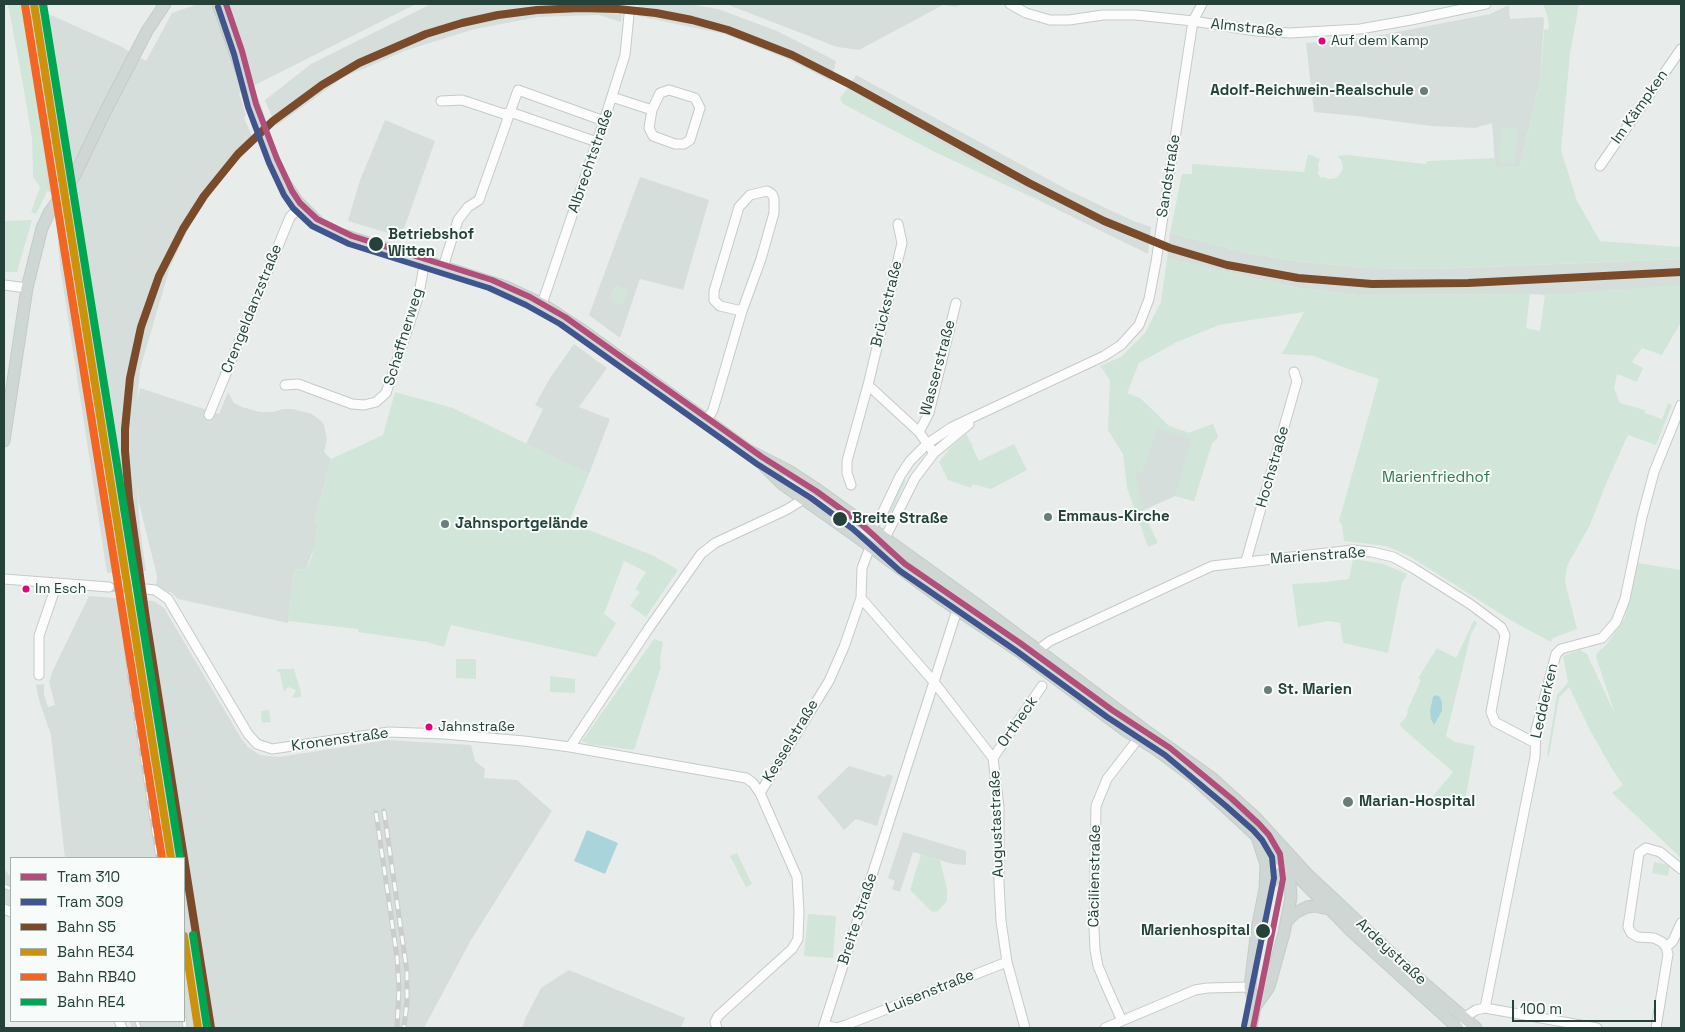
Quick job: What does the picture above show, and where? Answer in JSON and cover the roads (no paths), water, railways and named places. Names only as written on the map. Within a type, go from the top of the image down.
[{"type":"main road","points":[[147,31],[156,4]]},
{"type":"main road","points":[[4,441],[6,404],[27,288],[42,228],[49,213],[77,171],[147,31],[165,4]]},
{"type":"main road","points":[[218,4],[266,143],[285,183],[301,206],[320,224],[340,234],[506,287],[542,304],[582,330],[748,450],[789,471],[818,490],[1038,650],[1140,734],[1156,750],[1193,777],[1328,909],[1458,1028]]},
{"type":"main road","points":[[748,450],[782,484],[957,610],[1140,734],[1212,778],[1255,816],[1284,849],[1290,870],[1291,897],[1269,987],[1255,1008],[1251,1028]]},
{"type":"main road","points":[[804,499],[818,490]]},
{"type":"main road","points":[[870,547],[871,528]]},
{"type":"main road","points":[[870,547],[885,538]]},
{"type":"main road","points":[[951,586],[957,610]]},
{"type":"main road","points":[[1253,834],[1264,827]]},
{"type":"main road","points":[[1253,834],[1265,860],[1265,889],[1257,929],[1250,987],[1255,1008]]},
{"type":"main road","name":"Ardeystraße","points":[[1284,849],[1302,866],[1307,874],[1464,1023],[1476,1028]]},
{"type":"main road","points":[[1265,889],[1274,879],[1290,870]]},
{"type":"main road","name":"Ardeystraße","points":[[1290,870],[1307,874]]},
{"type":"main road","points":[[1286,923],[1295,913],[1307,907],[1314,906],[1328,909]]},
{"type":"street","name":"Almstraße","points":[[1010,4],[1026,13],[1050,20],[1136,15],[1193,21],[1256,31],[1321,32],[1360,29],[1486,4]]},
{"type":"street","points":[[1193,21],[1202,4]]},
{"type":"street","name":"Albrechtstraße","points":[[542,304],[625,55],[629,16]]},
{"type":"street","name":"Sandstraße","points":[[871,528],[883,512],[905,469],[916,454],[927,444],[952,427],[1104,356],[1121,345],[1139,324],[1146,310],[1156,262],[1193,21]]},
{"type":"street","name":"Im Kämpken","points":[[1600,166],[1681,49]]},
{"type":"street","points":[[443,267],[458,220],[468,207],[479,200],[518,90],[604,121]]},
{"type":"street","points":[[669,90],[695,98],[700,108],[690,140],[684,144],[675,144],[653,136],[649,128],[652,110],[660,93],[669,90]]},
{"type":"street","points":[[612,97],[652,110]]},
{"type":"street","points":[[441,100],[462,100],[504,114],[510,112],[597,142]]},
{"type":"street","points":[[706,420],[713,410],[742,311],[761,259],[774,213],[774,199],[768,191],[750,195],[739,207],[714,292],[714,300],[720,306],[742,311]]},
{"type":"street","name":"Crengeldanzstraße","points":[[209,415],[290,217],[301,206]]},
{"type":"street","name":"Brückstraße","points":[[851,485],[847,473],[847,461],[868,385],[902,243],[898,224]]},
{"type":"street","name":"Schaffnerweg","points":[[285,385],[298,384],[352,404],[364,406],[376,402],[386,393],[418,298],[425,262]]},
{"type":"street","points":[[4,285],[27,288]]},
{"type":"street","name":"Wasserstraße","points":[[918,432],[929,413],[956,303]]},
{"type":"street","name":"Hochstraße","points":[[1246,561],[1297,381],[1294,372]]},
{"type":"street","points":[[868,385],[918,432],[934,453]]},
{"type":"street","name":"Ledderken","points":[[1485,1008],[1534,757],[1536,730],[1556,654],[1561,649],[1602,638],[1616,622],[1625,599],[1642,517],[1654,472],[1681,404]]},
{"type":"street","name":"Sandstraße","points":[[885,538],[911,482],[934,453],[981,414]]},
{"type":"street","points":[[570,747],[648,628],[701,554],[715,543],[786,510],[804,499]]},
{"type":"street","points":[[861,598],[862,568],[870,547]]},
{"type":"street","name":"Marienstraße","points":[[1020,652],[1038,650],[1050,641],[1212,566],[1353,550],[1372,552],[1393,558],[1414,569],[1470,604],[1504,630],[1505,634],[1491,712],[1495,722],[1535,743]]},
{"type":"street","points":[[4,579],[109,588]]},
{"type":"street","points":[[39,675],[39,636],[57,584]]},
{"type":"street","name":"Kronenstraße","points":[[146,589],[155,590],[168,599],[248,734],[256,744],[272,749],[284,748],[389,732],[524,740],[746,778],[753,783],[760,793]]},
{"type":"street","name":"Augustastraße","points":[[861,598],[934,682],[993,758],[999,807],[1000,922],[1007,962],[1025,1028]]},
{"type":"street","name":"Kesselstraße","points":[[717,1028],[715,1022],[718,1016],[792,949],[798,939],[797,877],[760,793],[829,680],[844,647],[861,598]]},
{"type":"street","name":"Breite Straße","points":[[824,1026],[957,610]]},
{"type":"street","name":"Ortheck","points":[[993,758],[1042,686]]},
{"type":"street","name":"Cäcilienstraße","points":[[1122,1021],[1102,974],[1095,950],[1096,806],[1107,779],[1140,734]]},
{"type":"street","points":[[1656,1028],[1668,954],[1662,942],[1654,938],[1638,937],[1631,933],[1628,927],[1639,853],[1646,848],[1660,852],[1681,869]]},
{"type":"street","points":[[1666,947],[1673,941],[1681,923]]},
{"type":"street","name":"Luisenstraße","points":[[824,1026],[836,1028],[846,1025],[1007,962]]},
{"type":"street","points":[[1104,1028],[1195,990],[1250,987]]},
{"type":"street","points":[[1464,1023],[1476,1010],[1485,1008],[1596,1028]]},
{"type":"water","points":[[1435,695],[1440,697],[1442,711],[1434,725],[1430,711]]},
{"type":"water","points":[[587,830],[618,843],[605,874],[574,861]]},
{"type":"tunnel","points":[[109,587],[146,589]]},
{"type":"railway","points":[[114,542],[130,679],[158,857]]},
{"type":"railway","points":[[384,811],[407,972],[407,1002],[404,1028]]},
{"type":"railway","points":[[376,813],[397,957],[399,988],[397,1028]]},
{"type":"railway","points":[[4,886],[10,889]]},
{"type":"railway","points":[[137,1022],[139,1028]]},
{"type":"railway","points":[[184,1022],[185,1028]]},
{"type":"tram line","name":"310","points":[[226,4],[242,51],[256,104],[277,159],[292,191],[300,203],[317,219],[352,236],[492,280],[530,297],[565,317],[762,457],[816,491],[859,522],[905,564],[1020,643],[1112,710],[1170,748],[1259,824],[1269,835],[1280,854],[1283,879],[1253,1028]]},
{"type":"tram line","name":"309","points":[[218,7],[234,54],[248,107],[269,163],[284,195],[293,208],[312,226],[349,244],[489,288],[526,305],[560,324],[757,464],[811,498],[853,529],[900,571],[1015,650],[1107,717],[1165,755],[1253,830],[1262,840],[1272,857],[1274,878],[1244,1026]]},
{"type":"rail line","name":"RE34","points":[[34,4],[171,857]]},
{"type":"rail line","name":"RE4","points":[[43,4],[180,857]]},
{"type":"rail line","name":"RB40","points":[[25,5],[162,857]]},
{"type":"rail line","name":"S5","points":[[184,857],[146,619],[129,498],[125,451],[125,429],[130,378],[141,327],[159,276],[183,229],[204,196],[238,154],[273,121],[322,85],[359,63],[426,34],[498,15],[537,10],[580,8],[656,13],[728,30],[792,55],[851,85],[1029,183],[1104,221],[1170,248],[1227,265],[1298,278],[1372,284],[1468,283],[1681,272]]},
{"type":"rail line","name":"S5","points":[[185,864],[211,1028]]},
{"type":"rail line","name":"RE4","points":[[193,935],[207,1027]]},
{"type":"rail line","name":"RE34","points":[[185,943],[198,1028]]},
{"type":"place","name":"Auf dem Kamp","points":[[1322,41]]},
{"type":"place","name":"Adolf-Reichwein-Realschule","points":[[1424,91]]},
{"type":"place","name":"Betriebshof Witten","points":[[376,244]]},
{"type":"place","name":"Emmaus-Kirche","points":[[1048,517]]},
{"type":"place","name":"Breite Straße","points":[[840,519]]},
{"type":"place","name":"Jahnsportgelände","points":[[445,524]]},
{"type":"place","name":"Im Esch","points":[[26,589]]},
{"type":"place","name":"St. Marien","points":[[1268,690]]},
{"type":"place","name":"Jahnstraße","points":[[429,727]]},
{"type":"place","name":"Marian-Hospital","points":[[1348,802]]},
{"type":"place","name":"Marienhospital","points":[[1263,931]]},
{"type":"park label","name":"Marienfriedhof","points":[[1436,478]]}]
